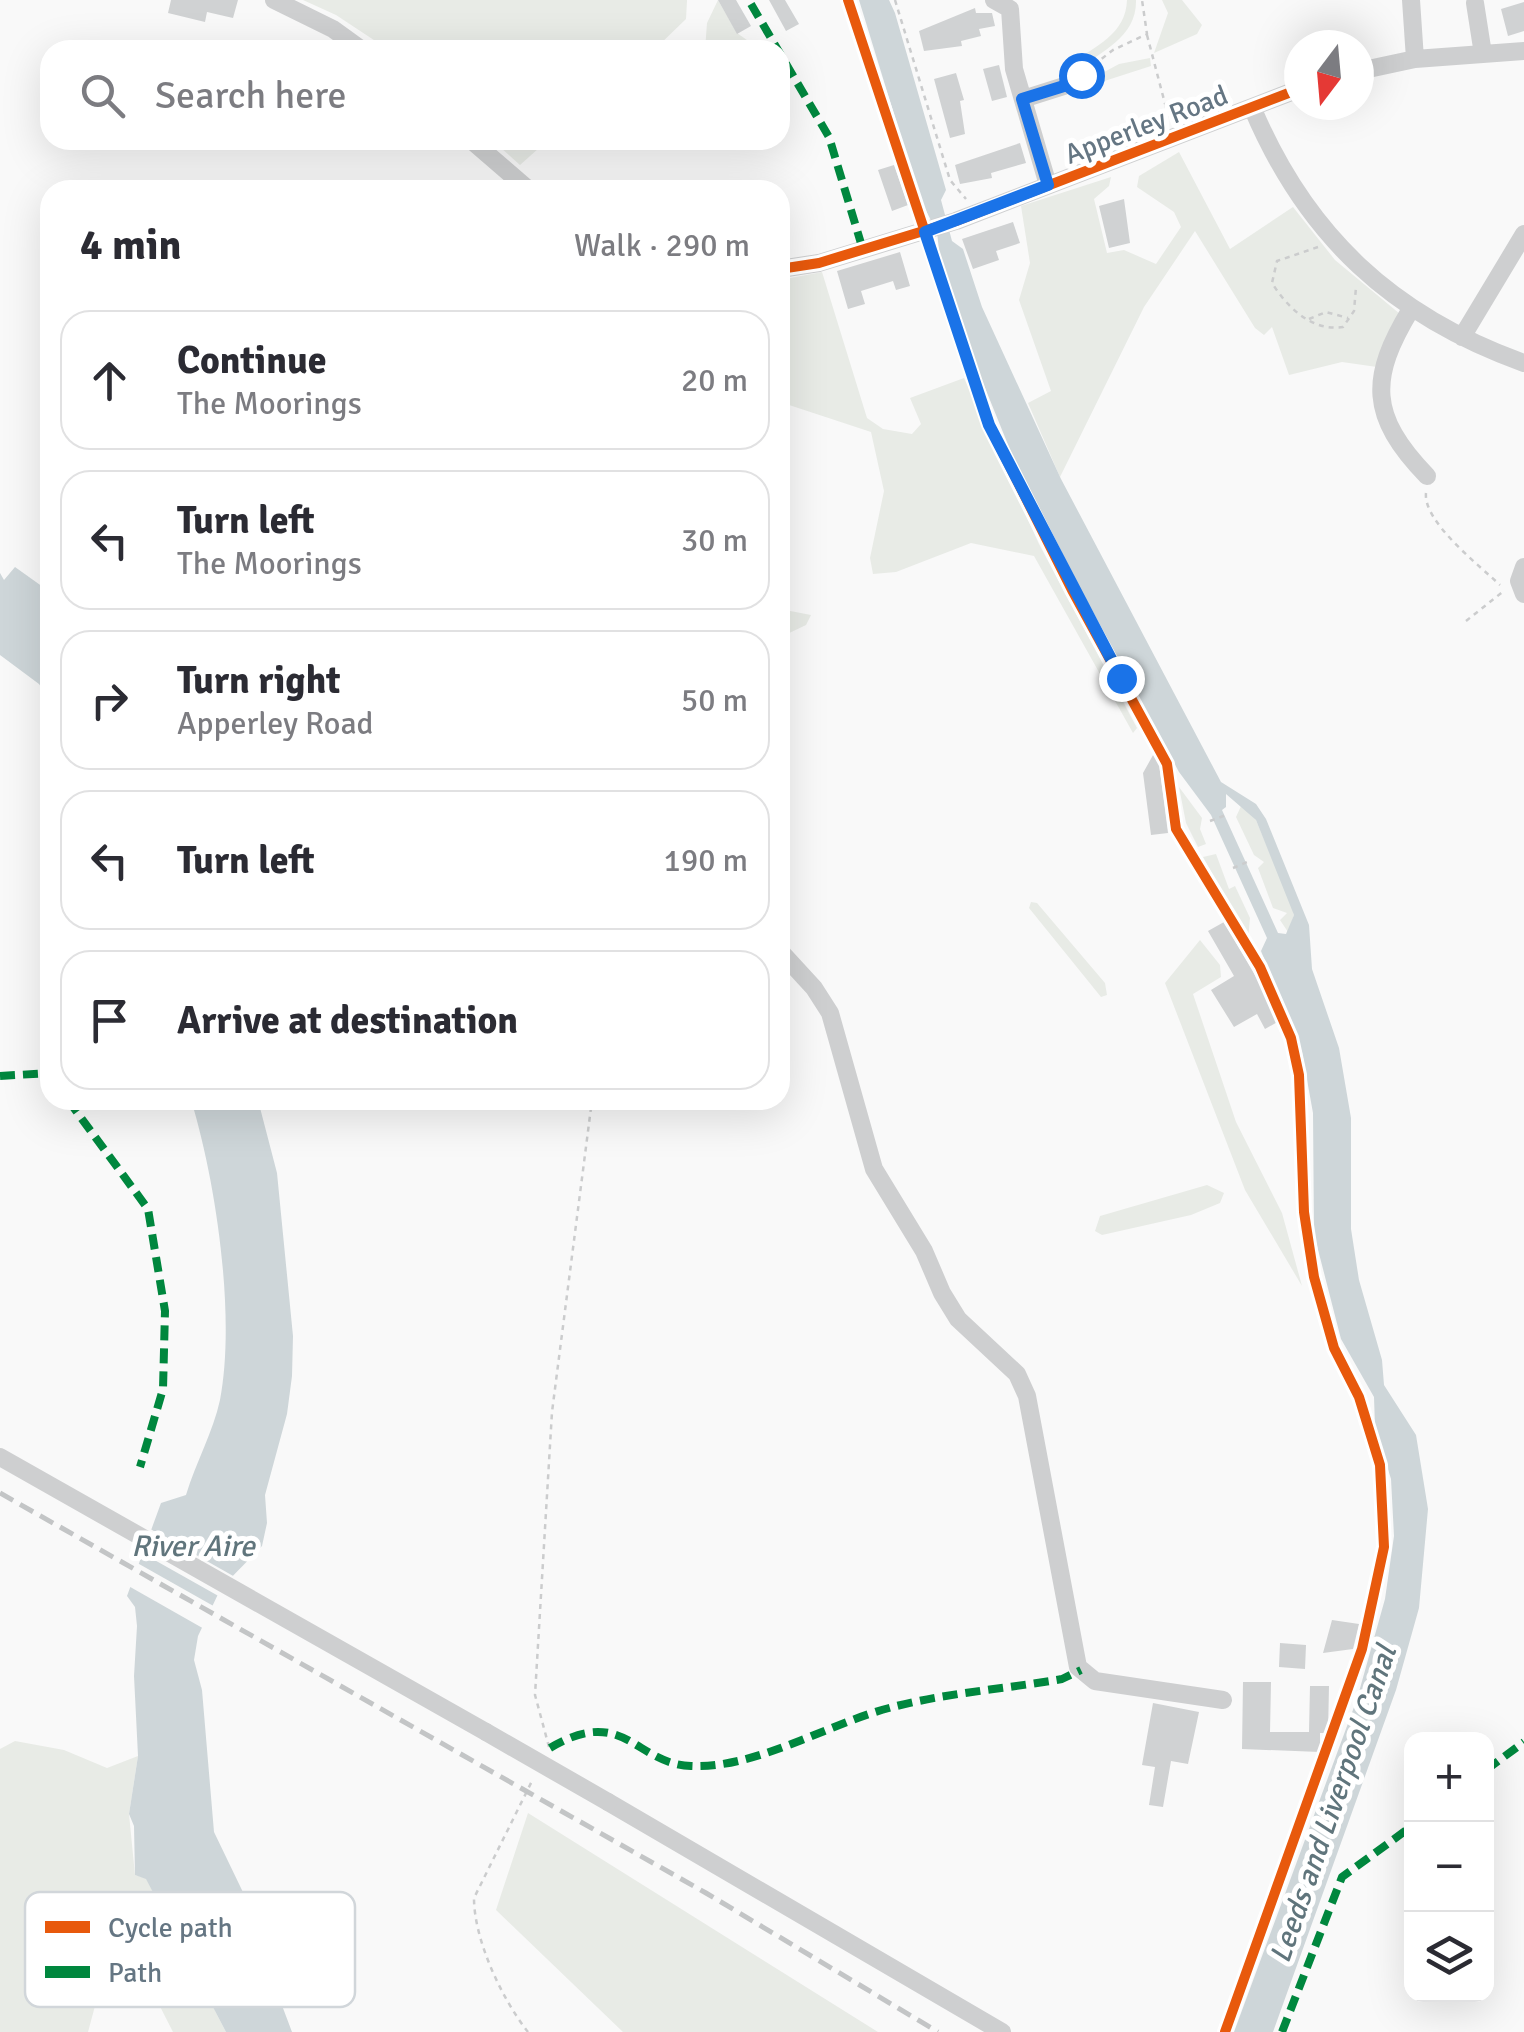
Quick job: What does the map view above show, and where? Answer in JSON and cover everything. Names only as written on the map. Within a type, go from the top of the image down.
[{"type":"street","points":[[274,0],[348,40]]},
{"type":"street","points":[[1411,0],[1415,59]]},
{"type":"street","points":[[1008,3],[1014,69],[1048,185]]},
{"type":"street","points":[[1475,3],[1484,54]]},
{"type":"street","points":[[1374,68],[1415,59],[1524,51]]},
{"type":"street","points":[[1022,99],[1064,86]]},
{"type":"street","name":"Apperley Road","points":[[790,266],[964,218],[1284,94]]},
{"type":"street","points":[[1252,108],[1284,172],[1328,236],[1366,274],[1411,309],[1462,337],[1524,363]]},
{"type":"street","points":[[483,150],[517,180]]},
{"type":"street","points":[[1462,337],[1524,234]]},
{"type":"street","points":[[1411,309],[1380,371],[1382,406],[1390,434],[1427,476]]},
{"type":"street","points":[[1524,567],[1518,581],[1524,594]]},
{"type":"street","points":[[790,963],[814,988],[830,1014],[874,1169],[924,1252],[958,1320],[1017,1374],[1027,1396],[1078,1667],[1094,1680],[1223,1700]]},
{"type":"street","points":[[0,1457],[608,1802],[1002,2032]]},
{"type":"path","points":[[895,0],[950,180],[968,200],[964,218]]},
{"type":"path","points":[[1142,0],[1146,34],[1176,139]]},
{"type":"path","points":[[1064,86],[1113,50],[1146,34]]},
{"type":"path","points":[[1328,236],[1313,252],[1286,255],[1272,274],[1272,283],[1288,307],[1308,320],[1336,328],[1349,318],[1354,288],[1366,274]]},
{"type":"path","points":[[1308,320],[1326,312],[1349,318]]},
{"type":"path","points":[[1427,476],[1425,504],[1456,544],[1505,590],[1466,620]]},
{"type":"path","points":[[1210,821],[1226,814]]},
{"type":"path","points":[[1233,868],[1247,862]]},
{"type":"path","points":[[550,1748],[535,1696],[541,1584],[552,1412],[591,1110]]},
{"type":"path","points":[[528,2032],[515,2014],[474,1920],[474,1898],[532,1782]]},
{"type":"shaded area","points":[[303,0],[687,0],[686,19],[664,40],[374,40],[336,15]]},
{"type":"shaded area","points":[[718,0],[737,33],[747,40],[706,40],[707,23]]},
{"type":"shaded area","points":[[1127,0],[1136,0],[1135,13],[1124,33],[1107,50],[1076,71],[1070,70],[1070,64],[1115,30]]},
{"type":"shaded area","points":[[1162,0],[1182,0],[1202,25],[1197,34],[1154,53],[1168,13]]},
{"type":"shaded area","points":[[1150,58],[1151,66],[1089,86],[1076,96],[1073,89],[1119,64]]},
{"type":"shaded area","points":[[503,150],[537,150],[520,165]]},
{"type":"shaded area","points":[[1179,152],[1230,249],[1293,207],[1335,260],[1400,314],[1377,367],[1342,362],[1289,375],[1272,327],[1264,335],[1255,328],[1195,231],[1144,307],[1060,477],[1028,403],[1051,391],[1019,300],[1030,263],[1021,206],[1111,177],[1109,186],[1094,199],[1107,253],[1124,250],[1156,264],[1181,227],[1174,212],[1137,187],[1139,176]]},
{"type":"shaded area","points":[[822,272],[867,418],[883,429],[912,434],[921,424],[910,398],[964,378],[1039,544],[1137,728],[1133,733],[1034,556],[971,543],[896,572],[873,574],[870,558],[884,491],[871,432],[790,405],[790,278]]},
{"type":"shaded area","points":[[790,611],[811,615],[806,625],[790,633]]},
{"type":"shaded area","points":[[1179,787],[1202,818],[1200,829],[1206,844],[1198,847],[1186,823]]},
{"type":"shaded area","points":[[1242,804],[1256,820],[1291,904],[1294,915],[1288,932],[1280,920],[1287,913],[1273,908],[1258,868],[1264,862],[1254,855],[1236,817]]},
{"type":"shaded area","points":[[1216,854],[1229,889],[1235,886],[1250,918],[1248,940],[1203,857]]},
{"type":"shaded area","points":[[1031,902],[1037,903],[1105,983],[1107,995],[1101,997],[1029,908]]},
{"type":"shaded area","points":[[1200,940],[1220,965],[1221,977],[1193,994],[1236,1122],[1282,1213],[1302,1286],[1245,1190],[1165,983]]},
{"type":"shaded area","points":[[1207,1185],[1224,1193],[1220,1203],[1191,1215],[1102,1235],[1095,1231],[1100,1216]]},
{"type":"shaded area","points":[[15,1741],[64,1750],[107,1768],[138,1756],[129,1814],[135,1875],[146,1878],[153,1892],[25,1892],[25,2007],[95,2007],[88,2032],[0,2032],[0,1749]]},
{"type":"shaded area","points":[[528,1813],[878,2032],[623,2032],[496,1910]]},
{"type":"shaded area","points":[[160,2007],[213,2007],[226,2032],[173,2032]]},
{"type":"water","name":"Leeds and Liverpool Canal","points":[[859,0],[889,0],[895,13],[946,190],[941,200],[952,241],[963,249],[982,307],[1061,479],[1221,782],[1256,804],[1266,819],[1309,925],[1312,969],[1339,1048],[1351,1118],[1351,1229],[1359,1280],[1382,1360],[1384,1385],[1416,1435],[1428,1509],[1419,1608],[1396,1690],[1273,2032],[1234,2032],[1357,1699],[1385,1599],[1394,1536],[1391,1479],[1375,1427],[1374,1397],[1341,1339],[1314,1234],[1313,1113],[1302,1052],[1261,951],[1267,938],[1211,815],[1179,772],[1041,518],[964,336],[940,259],[937,232],[920,199]],"holes":[[[1226,794],[1256,820],[1294,915],[1286,934],[1278,933],[1222,810],[1226,807]]]},
{"type":"water","points":[[15,567],[40,585],[40,685],[0,655],[0,573],[4,580]]},
{"type":"water","name":"River Aire","points":[[194,1110],[261,1110],[277,1173],[293,1336],[292,1376],[287,1414],[265,1495],[267,1523],[262,1546],[221,1588],[198,1636],[194,1660],[202,1690],[214,1832],[243,1892],[153,1892],[146,1879],[135,1875],[134,1826],[129,1814],[138,1756],[134,1676],[137,1626],[135,1607],[127,1596],[161,1503],[186,1495],[220,1400],[226,1330],[221,1249]]},
{"type":"water","name":"River Aire","points":[[213,2007],[283,2007],[292,2032],[226,2032]]},
{"type":"pier","points":[[145,1526],[235,1577],[222,1598],[135,1549]]},
{"type":"pier","points":[[132,1560],[217,1608],[206,1630],[125,1584]]},
{"type":"building","points":[[171,0],[238,0],[233,18],[207,12],[205,22],[168,13]]},
{"type":"building","points":[[718,0],[736,0],[751,26],[737,34]]},
{"type":"building","points":[[769,0],[785,0],[799,24],[786,31]]},
{"type":"building","points":[[1524,2],[1524,31],[1508,36],[1501,9]]},
{"type":"building","points":[[975,8],[976,13],[992,13],[995,26],[979,29],[981,36],[961,41],[962,46],[924,51],[919,31]]},
{"type":"building","points":[[999,65],[1007,97],[992,101],[983,69]]},
{"type":"building","points":[[956,73],[964,100],[960,101],[965,134],[950,138],[934,79]]},
{"type":"building","points":[[1020,143],[1026,163],[991,173],[992,178],[960,184],[955,165]]},
{"type":"building","points":[[894,165],[908,205],[892,211],[878,170]]},
{"type":"building","points":[[1124,199],[1130,243],[1109,248],[1099,206]]},
{"type":"building","points":[[1013,222],[1020,243],[996,251],[999,260],[973,269],[962,239]]},
{"type":"building","points":[[900,252],[910,286],[896,290],[893,281],[861,291],[865,304],[848,309],[837,271]]},
{"type":"building","points":[[1157,748],[1168,833],[1151,835],[1143,773]]},
{"type":"building","points":[[1224,922],[1281,1020],[1265,1029],[1257,1014],[1234,1027],[1211,990],[1234,976],[1208,931]]},
{"type":"building","points":[[1332,1620],[1359,1624],[1353,1649],[1323,1653]]},
{"type":"building","points":[[1280,1643],[1306,1645],[1305,1669],[1279,1667]]},
{"type":"building","points":[[1243,1682],[1271,1682],[1270,1732],[1309,1732],[1310,1686],[1329,1686],[1328,1733],[1320,1733],[1320,1752],[1242,1749]]},
{"type":"building","points":[[1153,1703],[1199,1712],[1188,1764],[1171,1761],[1163,1807],[1149,1805],[1155,1767],[1142,1765]]},
{"type":"railway","points":[[0,1493],[706,1893],[938,2032]]},
{"type":"marked path","points":[[751,4],[772,40]]},
{"type":"marked path","points":[[790,70],[829,137],[863,250]]},
{"type":"marked path","points":[[0,1076],[40,1074]]},
{"type":"marked path","points":[[75,1110],[148,1209],[165,1311],[163,1389],[140,1467]]},
{"type":"marked path","points":[[550,1748],[595,1732],[627,1740],[672,1763],[715,1765],[766,1753],[889,1708],[1062,1679],[1081,1670]]},
{"type":"marked path","points":[[1494,1764],[1524,1742]]},
{"type":"marked path","points":[[1282,2032],[1342,1877],[1404,1832]]},
{"type":"cycle path","points":[[848,0],[989,425],[1072,590],[1167,764],[1176,829],[1260,967],[1291,1038],[1299,1075],[1304,1212],[1314,1277],[1334,1348],[1359,1397],[1380,1465],[1384,1547],[1362,1649],[1225,2032]]},
{"type":"cycle path","points":[[790,267],[819,263],[956,221],[1284,95]]},
{"type":"route","points":[[1081,75],[1064,86],[1022,99],[1048,185],[925,232],[989,425],[1121,678]]}]
